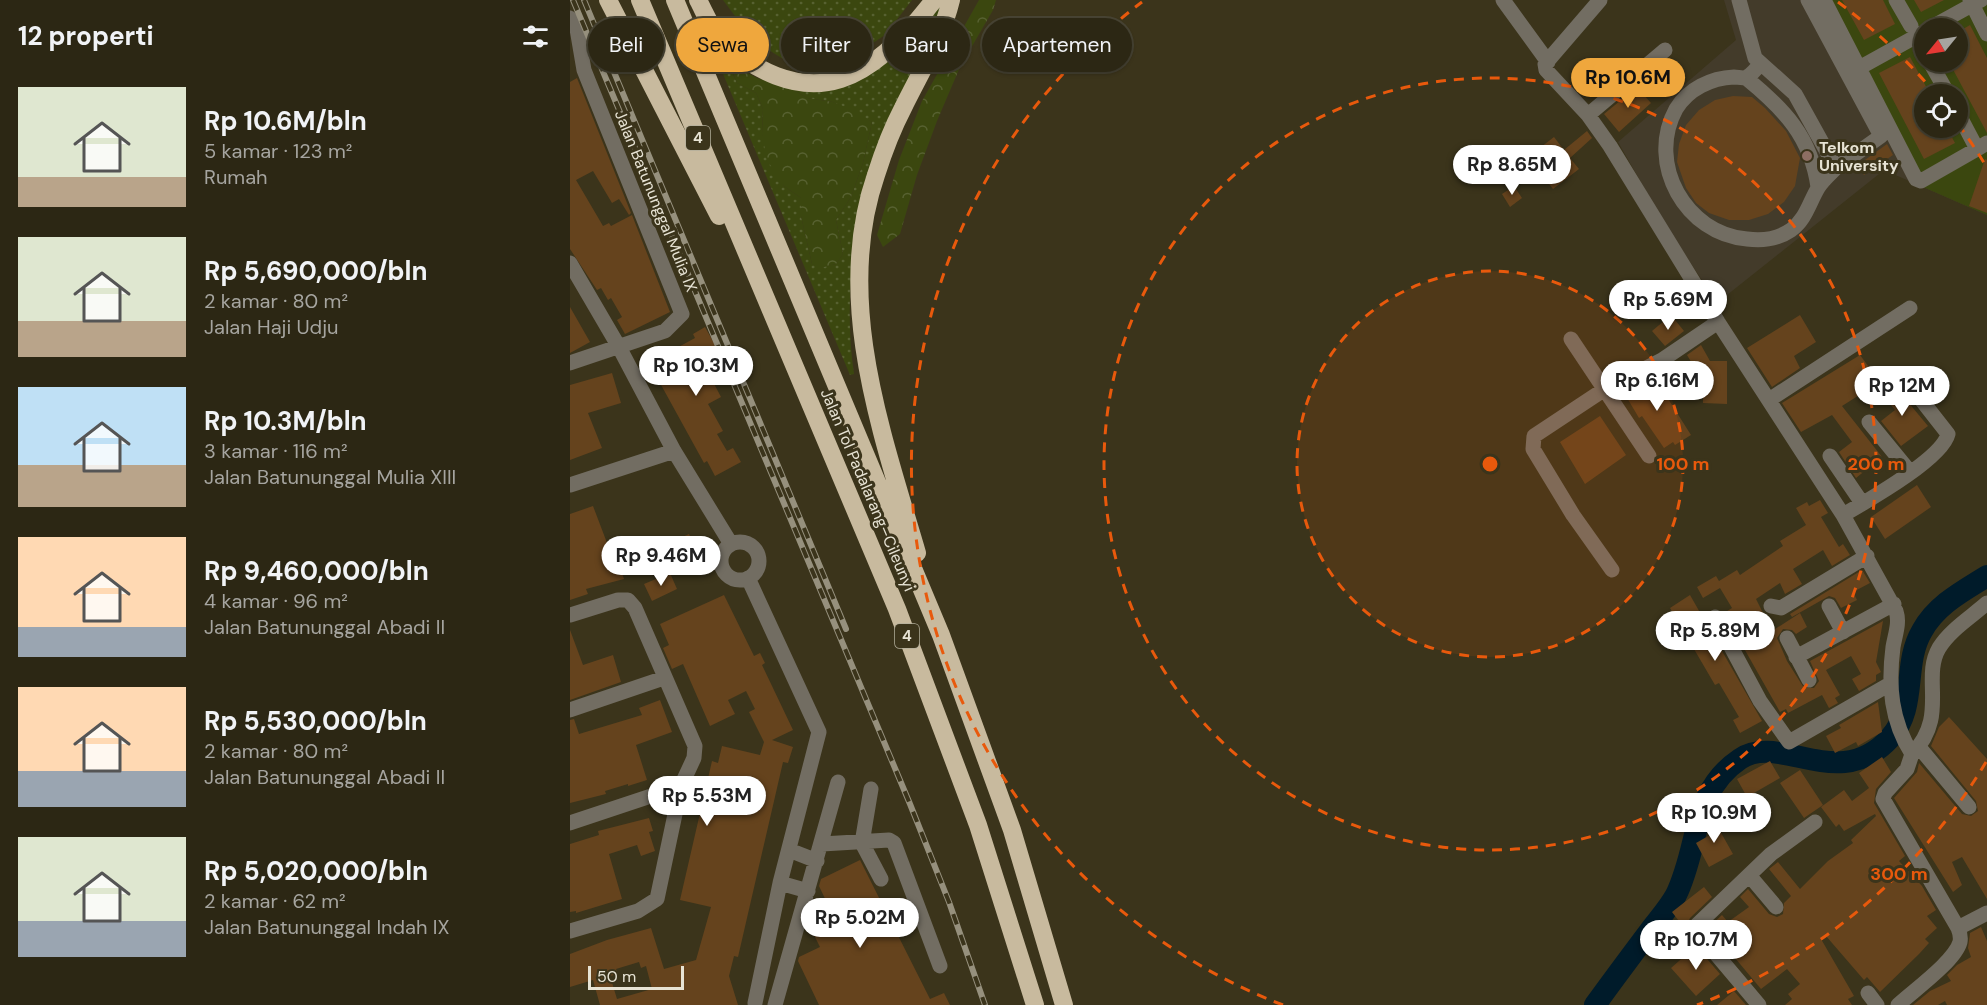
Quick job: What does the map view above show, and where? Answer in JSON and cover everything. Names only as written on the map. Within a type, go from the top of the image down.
[{"type":"highway","points":[[608,0],[728,234],[756,276]]},
{"type":"highway","name":"Jalan Tol Padalarang–Cileunyi","points":[[640,0],[897,609],[978,825],[1035,1005]]},
{"type":"highway","name":"Jalan Tol Padalarang–Cileunyi","points":[[675,0],[941,635],[1012,830],[1064,1005]]},
{"type":"highway","points":[[698,0],[720,39],[761,71],[809,85],[841,79],[869,65],[908,30],[934,0]]},
{"type":"highway","points":[[941,635],[885,445],[866,364],[860,295],[861,237],[875,177],[901,111],[933,47],[951,0]]},
{"type":"street","points":[[1503,0],[1548,62]]},
{"type":"street","points":[[1600,0],[1545,67],[1549,75],[1588,115],[1610,146],[1718,322],[1867,556],[1894,604],[1898,621],[1890,684],[1892,712],[1913,749],[1969,807]]},
{"type":"street","points":[[1739,0],[1755,58],[1795,94],[1836,168]]},
{"type":"street","points":[[1761,64],[1746,78],[1708,82],[1686,96],[1676,110],[1669,129],[1666,152],[1667,169],[1687,209],[1721,233],[1738,239],[1760,241],[1777,237],[1791,230],[1805,217],[1818,187],[1836,168],[1881,136],[1808,0]]},
{"type":"street","points":[[1824,0],[1918,180],[1982,146],[1968,127]]},
{"type":"street","points":[[1896,0],[1914,23]]},
{"type":"street","points":[[1944,18],[1974,2],[1987,34]]},
{"type":"street","name":"Jalan Batununggal Mulia IX","points":[[570,18],[577,29],[584,70],[682,314],[665,331],[570,363]]},
{"type":"street","points":[[1859,68],[1914,35]]},
{"type":"street","points":[[1588,115],[1665,50]]},
{"type":"street","points":[[1746,78],[1773,99],[1795,124],[1811,154],[1818,187]]},
{"type":"street","points":[[570,263],[619,347],[674,451],[708,502],[731,544]]},
{"type":"street","points":[[1769,400],[1910,308]]},
{"type":"street","points":[[1612,570],[1573,515],[1533,449],[1534,436],[1605,389],[1662,360],[1718,322]]},
{"type":"street","points":[[1571,339],[1649,456]]},
{"type":"street","points":[[1843,515],[1910,472],[1942,447],[1948,434],[1912,388]]},
{"type":"street","points":[[1869,422],[1910,472]]},
{"type":"street","points":[[570,485],[674,451]]},
{"type":"street","points":[[1830,456],[1862,503]]},
{"type":"street","points":[[731,544],[748,544],[756,552],[758,564],[748,578],[736,579],[723,569],[723,552],[731,544]]},
{"type":"street","points":[[1771,606],[1781,608],[1867,556]]},
{"type":"street","points":[[748,578],[819,732],[780,883],[755,1004]]},
{"type":"street","points":[[570,615],[618,600],[628,600],[635,608],[695,746],[694,758],[681,786],[657,899],[638,911],[570,931]]},
{"type":"street","points":[[1898,1005],[1942,965],[1960,945],[1958,928],[1884,802],[1885,793],[1907,769],[1913,749],[1934,712],[1934,661],[1938,650],[1945,639],[1987,603]]},
{"type":"street","points":[[1796,657],[1894,604]]},
{"type":"street","points":[[1829,606],[1843,632]]},
{"type":"street","points":[[1715,617],[1760,701],[1789,742],[1890,684]]},
{"type":"street","points":[[1787,638],[1809,680]]},
{"type":"street","points":[[570,711],[664,678]]},
{"type":"street","points":[[775,1005],[838,782]]},
{"type":"street","points":[[570,823],[681,786]]},
{"type":"street","points":[[871,789],[862,843],[881,879]]},
{"type":"street","points":[[1759,1005],[1700,935],[1697,924],[1771,854],[1815,822]]},
{"type":"street","points":[[822,844],[889,840],[894,843],[940,966]]},
{"type":"street","points":[[789,850],[817,861]]},
{"type":"street","points":[[1749,875],[1776,907]]},
{"type":"street","points":[[780,883],[808,891]]},
{"type":"street","points":[[1958,928],[1987,914]]},
{"type":"shaded area","name":"Telkom University","points":[[1724,0],[1987,0],[1987,215],[1884,170],[1717,303],[1663,221],[1618,142],[1736,40]]},
{"type":"green space","points":[[723,0],[912,0],[898,18],[884,18],[884,36],[872,44],[872,18],[781,18],[781,58],[769,50],[769,18],[736,18]]},
{"type":"green space","points":[[945,0],[938,18],[925,18]]},
{"type":"green space","points":[[979,0],[996,0],[988,18],[982,18],[982,29],[970,50],[969,18]]},
{"type":"green space","points":[[1826,0],[1987,0],[1987,215],[1923,187]]},
{"type":"green space","points":[[884,54],[884,72],[919,72],[853,253],[850,314],[854,374],[850,375],[722,72],[732,72],[737,83],[756,93],[763,109],[762,134],[784,186],[801,198],[801,216],[812,264],[822,267],[836,264],[843,254],[836,220],[851,197],[863,163],[872,122],[833,102],[807,98],[792,89],[851,83],[863,72],[872,72],[872,64]]},
{"type":"green space","points":[[733,72],[746,72],[792,89],[807,98],[833,102],[853,110],[872,122],[863,163],[851,197],[836,220],[843,254],[836,264],[820,268],[812,264],[801,216],[801,198],[784,186],[767,160],[762,134],[763,109],[756,93],[737,83]]},
{"type":"green space","points":[[938,72],[958,72],[917,175],[900,234],[883,247],[877,235],[899,160],[922,101]]},
{"type":"building","points":[[1842,0],[1883,0],[1895,24],[1864,40]]},
{"type":"building","points":[[1914,0],[1944,0],[1921,12]]},
{"type":"building","points":[[1970,25],[1987,58],[1987,133],[1968,98],[1968,84],[1961,84],[1954,72],[1968,72],[1968,26]]},
{"type":"building","points":[[1910,57],[1914,64],[1914,72],[1918,72],[1925,84],[1914,84],[1914,138],[1952,138],[1955,143],[1924,159],[1879,73]]},
{"type":"building","points":[[577,78],[631,213],[629,215],[619,199],[612,203],[593,171],[576,180],[603,226],[609,223],[611,226],[632,215],[670,312],[625,334],[617,320],[622,317],[611,298],[608,300],[601,288],[597,290],[570,249],[570,82]]},
{"type":"building","points":[[1637,87],[1651,103],[1619,132],[1604,114]]},
{"type":"building","points":[[1733,96],[1752,97],[1765,108],[1786,131],[1800,158],[1795,186],[1784,202],[1768,214],[1749,220],[1729,220],[1709,213],[1696,203],[1686,188],[1677,162],[1679,144],[1686,125],[1699,110],[1715,100]]},
{"type":"building","points":[[1587,131],[1592,138],[1570,158],[1579,169],[1553,189],[1528,157],[1554,137],[1564,150]]},
{"type":"building","points":[[1887,144],[1893,155],[1864,175],[1858,165]]},
{"type":"building","points":[[1985,159],[1987,160],[1987,213],[1969,206]]},
{"type":"building","points":[[1514,186],[1522,198],[1510,207],[1502,194]]},
{"type":"building","points":[[570,307],[590,342],[570,353]]},
{"type":"building","points":[[1671,315],[1684,331],[1665,346],[1652,331]]},
{"type":"building","points":[[1800,315],[1816,342],[1794,356],[1800,368],[1772,387],[1747,348]]},
{"type":"building","points":[[705,327],[724,361],[710,369],[713,374],[710,376],[721,397],[708,404],[723,431],[717,434],[727,451],[733,448],[741,462],[715,476],[707,461],[704,463],[649,363],[695,338],[693,334]]},
{"type":"building","points":[[1701,345],[1710,361],[1727,361],[1727,404],[1703,403],[1703,366],[1696,370],[1687,355]]},
{"type":"building","points":[[1860,355],[1880,382],[1842,406],[1882,457],[1856,478],[1839,452],[1852,442],[1832,415],[1801,432],[1782,403]]},
{"type":"building","points":[[612,373],[621,403],[588,413],[602,448],[570,460],[570,385]]},
{"type":"building","points":[[1653,375],[1691,435],[1675,445],[1673,442],[1664,448],[1642,416],[1639,418],[1623,391]]},
{"type":"building","points":[[1893,384],[1928,426],[1901,446],[1881,421],[1895,410],[1882,394]]},
{"type":"building","points":[[1600,416],[1626,455],[1585,484],[1560,442]]},
{"type":"building","points":[[1917,485],[1931,507],[1885,539],[1871,517]]},
{"type":"building","points":[[1820,500],[1828,513],[1821,517],[1839,547],[1843,544],[1850,555],[1832,566],[1823,550],[1793,569],[1802,584],[1785,594],[1780,583],[1756,599],[1772,631],[1800,613],[1807,627],[1796,634],[1792,630],[1783,629],[1777,638],[1787,661],[1804,688],[1814,688],[1819,681],[1810,661],[1883,621],[1876,662],[1881,672],[1876,675],[1876,681],[1859,691],[1852,679],[1861,674],[1851,656],[1826,670],[1840,695],[1835,698],[1838,703],[1829,708],[1822,695],[1788,713],[1786,709],[1780,712],[1724,613],[1732,608],[1720,588],[1703,598],[1697,587],[1716,576],[1719,581],[1737,570],[1740,575],[1783,546],[1780,541],[1806,525],[1796,508],[1807,502],[1809,506]]},
{"type":"building","points":[[593,506],[612,556],[616,555],[624,579],[586,589],[588,594],[570,600],[570,514]]},
{"type":"building","points":[[689,534],[695,546],[699,544],[705,557],[673,572],[667,558],[682,552],[676,540]]},
{"type":"building","points":[[1862,570],[1870,583],[1853,592],[1857,600],[1841,608],[1835,598],[1829,596],[1792,617],[1790,614]]},
{"type":"building","points":[[670,573],[677,589],[652,601],[644,584]]},
{"type":"building","points":[[724,595],[754,656],[760,653],[765,663],[762,665],[793,730],[772,740],[793,747],[788,763],[783,762],[738,957],[734,956],[729,976],[738,1005],[600,1005],[593,980],[570,987],[570,954],[607,940],[651,928],[664,969],[696,960],[711,907],[680,900],[712,761],[718,763],[722,746],[760,755],[764,742],[749,712],[755,709],[746,691],[728,700],[735,714],[710,726],[683,664],[672,669],[663,648],[669,645],[660,624]],"holes":[[[639,962],[641,968],[646,966],[652,989],[617,999],[610,976],[618,974],[616,969]]]},
{"type":"building","points":[[1690,595],[1762,721],[1740,733],[1733,720],[1739,717],[1719,683],[1715,685],[1670,608]]},
{"type":"building","points":[[570,630],[583,665],[613,655],[621,682],[570,700]]},
{"type":"building","points":[[660,700],[672,732],[636,745],[647,780],[570,803],[570,720],[574,719],[579,734],[642,715],[639,708]]},
{"type":"building","points":[[1878,702],[1882,732],[1858,746],[1856,742],[1835,753],[1826,736],[1841,728],[1839,725]]},
{"type":"building","points":[[1949,717],[1987,759],[1987,899],[1962,857],[1952,862],[1962,885],[1953,892],[1894,798],[1917,772],[1919,763],[1962,814],[1971,816],[1978,811],[1976,801],[1931,746],[1939,727]]},
{"type":"building","points":[[1882,757],[1891,772],[1876,789],[1874,803],[1905,856],[1899,861],[1922,886],[1936,910],[1927,916],[1937,928],[1925,939],[1929,943],[1880,992],[1867,977],[1864,980],[1826,936],[1821,939],[1854,996],[1848,999],[1852,1005],[1785,1005],[1792,999],[1788,994],[1800,984],[1787,969],[1761,989],[1709,927],[1722,915],[1728,922],[1749,907],[1740,897],[1748,889],[1769,914],[1777,917],[1783,914],[1784,903],[1791,896],[1769,869],[1778,862],[1800,889],[1828,861],[1853,843],[1851,840],[1876,816],[1875,814],[1844,831],[1839,824],[1836,827],[1821,807],[1844,790],[1852,801],[1869,788],[1859,773]]},
{"type":"building","points":[[1770,761],[1780,778],[1747,797],[1737,779]]},
{"type":"building","points":[[1800,770],[1823,805],[1804,818],[1780,783]]},
{"type":"building","points":[[1711,815],[1733,854],[1709,867],[1696,843],[1710,835],[1701,821]]},
{"type":"building","points":[[649,818],[653,831],[649,832],[655,851],[641,856],[637,845],[609,854],[622,899],[576,913],[576,911],[570,912],[570,844],[599,835],[598,831]]},
{"type":"building","points":[[860,860],[930,999],[944,993],[950,1005],[819,1005],[798,961],[799,957],[820,947],[808,923],[810,916],[829,907],[819,886],[821,879]]},
{"type":"building","points":[[1704,887],[1712,897],[1690,918],[1685,929],[1672,912]]},
{"type":"building","points":[[1981,927],[1987,941],[1987,1005],[1947,1005],[1945,1001],[1938,1005],[1913,1005],[1930,991],[1951,981],[1947,975],[1957,965],[1971,957],[1968,948],[1970,933]]},
{"type":"building","points":[[1696,946],[1720,974],[1696,996],[1671,968]]},
{"type":"building","points":[[1734,991],[1746,1005],[1717,1005]]},
{"type":"waterway","points":[[1595,1005],[1676,895],[1684,876],[1705,804],[1713,787],[1724,772],[1740,759],[1756,753],[1773,752],[1831,762],[1851,761],[1871,754],[1890,738],[1899,726],[1907,699],[1912,658],[1922,631],[1942,606],[1987,576]]},
{"type":"railway","points":[[573,0],[910,804],[949,902],[985,1005]]},
{"type":"railway","points":[[584,0],[846,629]]},
{"type":"place","name":"Telkom University","points":[[1807,156]]}]
